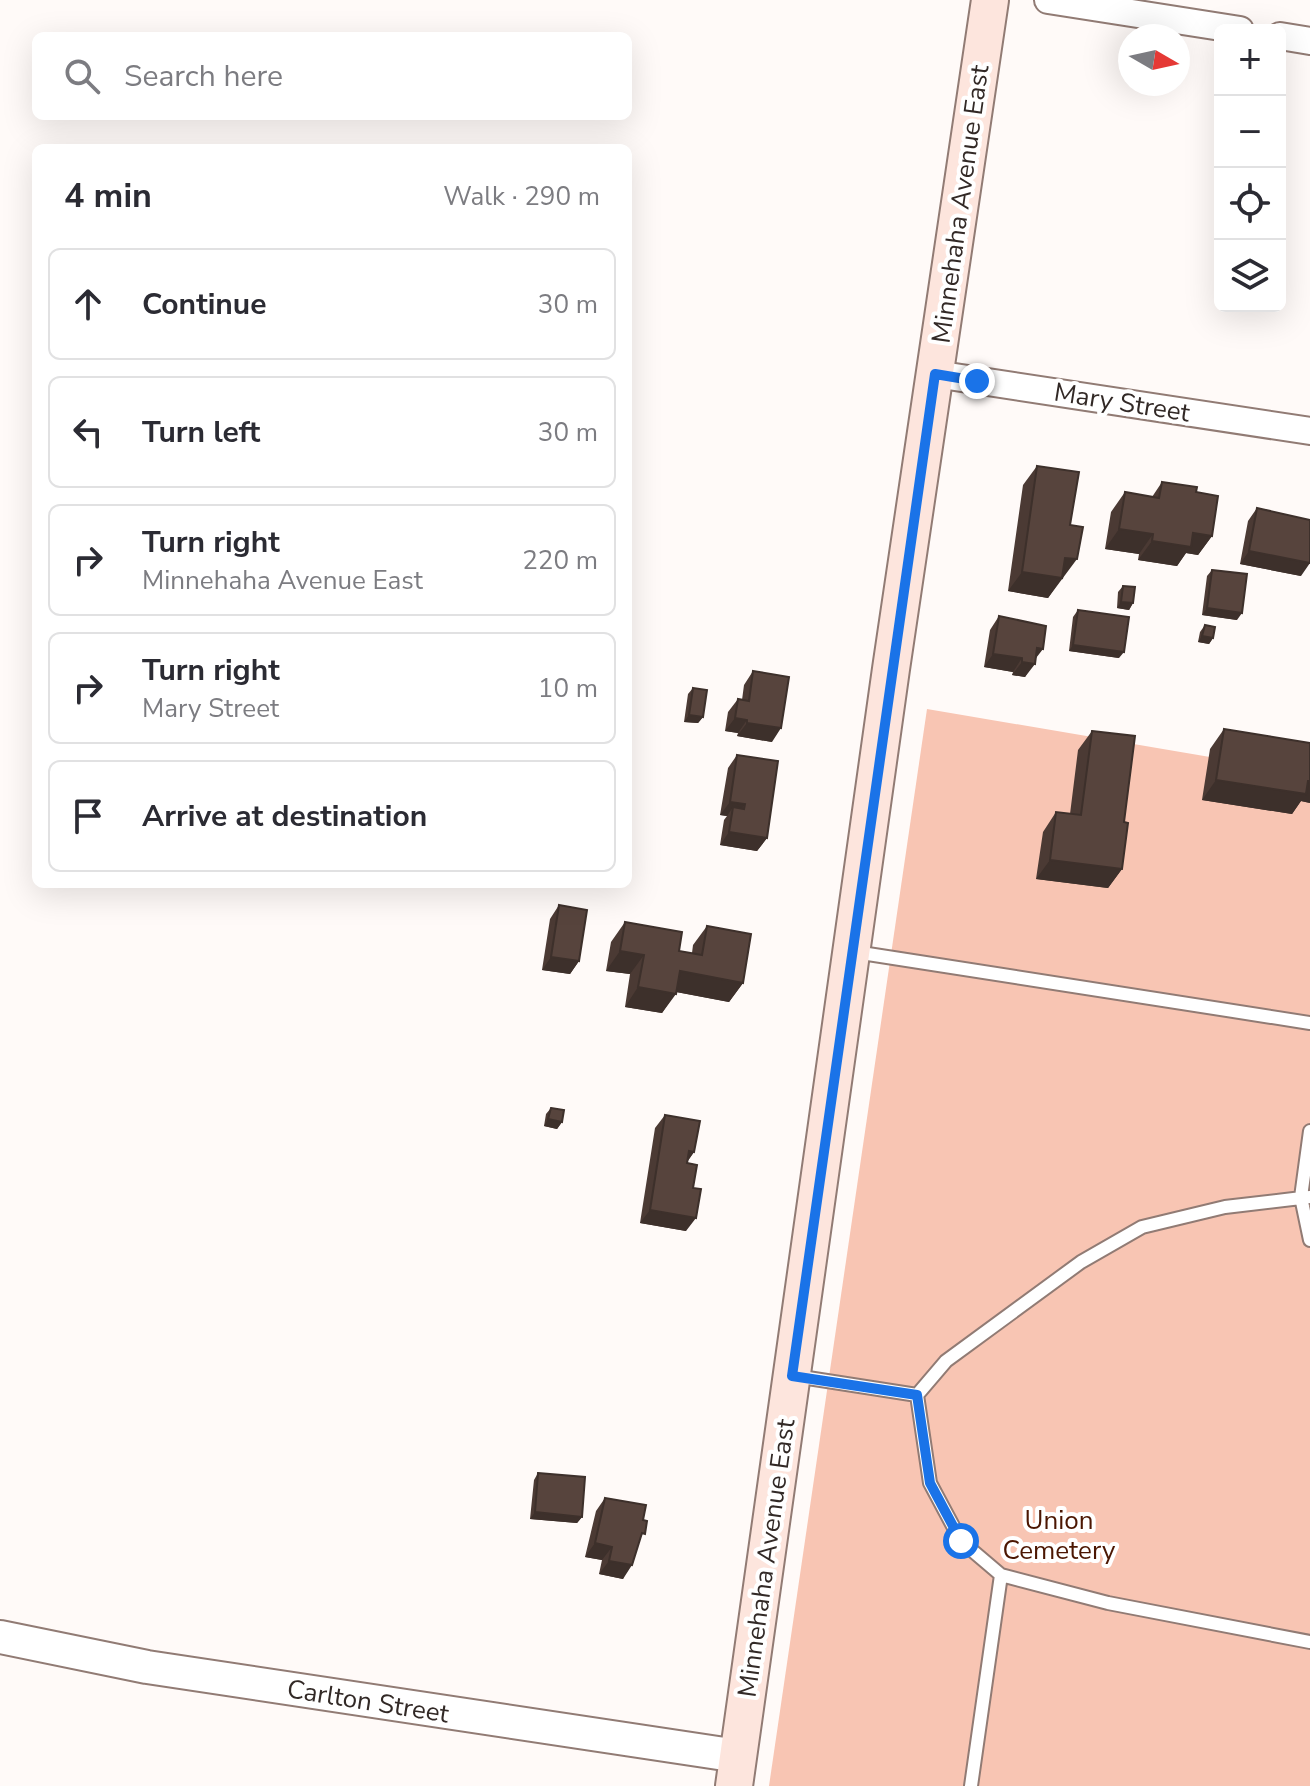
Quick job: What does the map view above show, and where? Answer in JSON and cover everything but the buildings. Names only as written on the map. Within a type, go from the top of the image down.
[{"type":"main road","name":"Minnehaha Avenue East","points":[[736,1771],[990,0]]},
{"type":"street","points":[[1048,0],[1214,26]]},
{"type":"street","points":[[1286,37],[1310,41]]},
{"type":"street","name":"Mary Street","points":[[935,374],[1310,431]]},
{"type":"street","name":"Carlton Street","points":[[0,1637],[147,1667],[736,1771]]},
{"type":"lane","points":[[852,952],[1310,1023]]},
{"type":"lane","points":[[1310,1131],[1305,1197],[1310,1240]]},
{"type":"lane","points":[[1305,1197],[1225,1207],[1142,1227],[1081,1262],[946,1361],[917,1395],[930,1483],[961,1541],[1001,1575],[1108,1603],[1310,1642]]},
{"type":"lane","points":[[792,1376],[917,1395]]},
{"type":"lane","points":[[971,1786],[1001,1575]]},
{"type":"green space","name":"Union Cemetery","points":[[927,709],[1310,774],[1310,1786],[769,1786]]},
{"type":"route","points":[[961,1541],[930,1483],[917,1395],[792,1376],[935,374],[977,381]]}]
